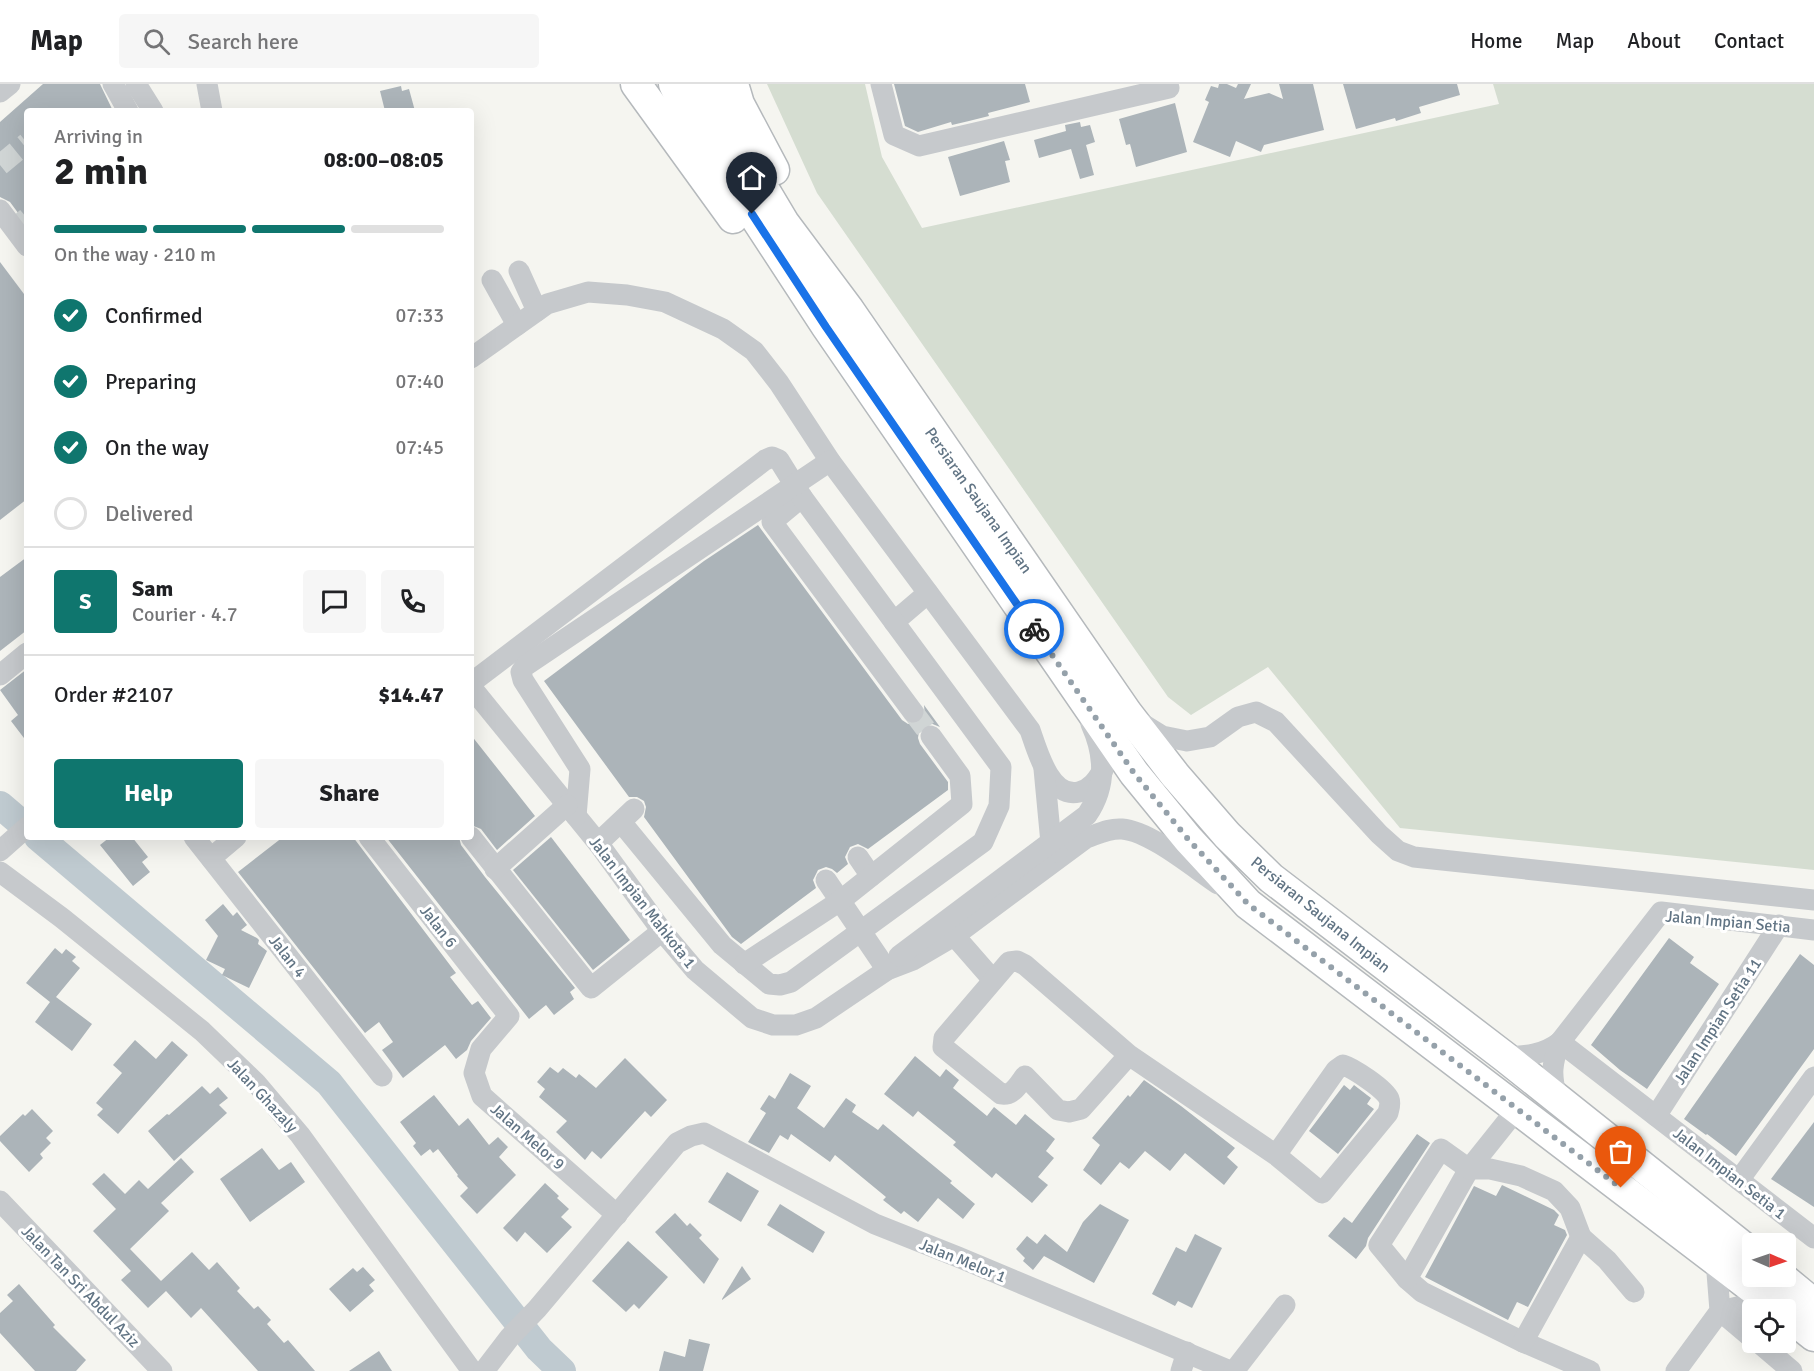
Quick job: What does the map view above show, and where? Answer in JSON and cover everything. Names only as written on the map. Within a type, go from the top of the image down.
[{"type":"highway","points":[[636,84],[766,263],[838,319]]},
{"type":"highway","points":[[674,84],[687,113],[902,410]]},
{"type":"highway","points":[[703,84],[838,319]]},
{"type":"highway","points":[[733,84],[739,104],[838,319]]},
{"type":"highway","name":"Persiaran Saujana Impian","points":[[902,410],[1074,687],[1134,773],[1188,839],[1248,904],[1716,1260],[1777,1299]]},
{"type":"highway","name":"Persiaran Saujana Impian","points":[[902,410],[1127,713],[1175,775],[1227,835],[1271,878],[1505,1057],[1742,1246]]},
{"type":"highway","name":"Persiaran Saujana Impian","points":[[1796,1302],[1814,1304]]},
{"type":"highway","name":"Persiaran Saujana Impian","points":[[1796,1317],[1814,1336]]},
{"type":"street","points":[[0,92],[10,84]]},
{"type":"street","points":[[113,84],[126,108]]},
{"type":"street","points":[[136,84],[151,108]]},
{"type":"street","points":[[207,84],[211,108]]},
{"type":"street","points":[[881,84],[894,135],[919,146],[1169,88]]},
{"type":"street","points":[[0,210],[18,226],[24,239]]},
{"type":"street","points":[[519,271],[537,311]]},
{"type":"street","points":[[492,280],[517,325]]},
{"type":"street","points":[[474,356],[547,304],[588,292],[627,294],[665,302],[723,329],[754,351],[779,383],[830,461],[1030,730],[1043,767],[1056,851]]},
{"type":"street","points":[[474,683],[765,460],[772,457],[779,460],[798,490],[1001,767],[999,806],[983,842],[792,982],[780,985],[769,984],[722,945],[627,815],[598,843]]},
{"type":"street","points":[[830,461],[798,490],[772,522],[913,712]]},
{"type":"street","points":[[495,869],[572,811],[581,776],[580,769],[520,672],[525,666],[798,490]]},
{"type":"street","points":[[894,622],[928,593]]},
{"type":"street","points":[[0,675],[24,655]]},
{"type":"street","points":[[1056,851],[1087,815],[1101,788],[1102,770],[1097,738],[1074,687]]},
{"type":"street","name":"Jalan Impian Mahkota 1","points":[[474,689],[598,843],[662,931],[695,970],[752,1018],[773,1025],[796,1025],[816,1018],[887,970],[903,951],[949,929],[1056,851]]},
{"type":"street","points":[[1127,713],[1162,736],[1187,741],[1210,737],[1238,717],[1256,712],[1276,722],[1379,834],[1398,852],[1414,857],[1814,900]]},
{"type":"street","points":[[744,964],[840,901],[962,804],[960,776],[931,736]]},
{"type":"street","points":[[1043,767],[1054,783],[1068,793],[1089,788],[1097,780],[1102,770]]},
{"type":"street","points":[[1056,851],[1106,831],[1122,829],[1138,833],[1152,839],[1248,904]]},
{"type":"street","name":"Jalan 4","points":[[196,840],[382,1076]]},
{"type":"street","points":[[211,858],[233,840]]},
{"type":"street","name":"Jalan 6","points":[[371,840],[509,1016]]},
{"type":"street","points":[[473,840],[591,988],[662,931]]},
{"type":"street","points":[[858,856],[871,876]]},
{"type":"street","name":"Jalan Ghazaly","points":[[0,872],[54,912],[194,1025],[256,1083],[300,1135],[472,1371]]},
{"type":"street","points":[[826,880],[887,970]]},
{"type":"street","name":"Jalan Impian Setia","points":[[1557,1099],[1551,1077],[1553,1060],[1560,1042],[1660,912],[1814,930]]},
{"type":"street","name":"Jalan Impian Setia 11","points":[[1656,1116],[1779,926]]},
{"type":"street","points":[[949,929],[993,980]]},
{"type":"street","points":[[1129,1055],[1081,1109],[1069,1112],[1058,1110],[1026,1076],[1012,1092],[1007,1095],[1001,1094],[943,1047],[942,1043],[1009,962],[1017,960],[1129,1055],[1276,1155],[1322,1193],[1388,1113],[1390,1102],[1386,1095],[1351,1067],[1343,1065],[1336,1070],[1276,1155]]},
{"type":"street","name":"Jalan Melor 9","points":[[509,1016],[481,1049],[474,1073],[482,1096],[617,1215]]},
{"type":"street","name":"Jalan Impian Setia","points":[[1505,1057],[1528,1056],[1549,1050],[1560,1042]]},
{"type":"street","name":"Jalan Impian Setia 1","points":[[1560,1042],[1814,1238]]},
{"type":"street","points":[[1739,1180],[1814,1077]]},
{"type":"street","points":[[1407,1279],[1469,1169],[1517,1109]]},
{"type":"street","name":"Jalan Melor 1","points":[[617,1215],[677,1143],[704,1133],[874,1224],[958,1257],[1184,1362],[1230,1371]]},
{"type":"street","points":[[1590,1371],[1523,1342],[1422,1292],[1407,1279],[1378,1245],[1441,1149],[1469,1169],[1490,1169],[1521,1176],[1554,1191],[1570,1208],[1581,1237],[1607,1260],[1634,1292]]},
{"type":"street","name":"Jalan Tan Sri Abdul Aziz","points":[[0,1202],[162,1371]]},
{"type":"street","points":[[484,1371],[510,1337],[537,1309],[617,1215]]},
{"type":"street","points":[[1523,1342],[1581,1237]]},
{"type":"street","points":[[1676,1371],[1720,1311],[1716,1260]]},
{"type":"street","points":[[1234,1371],[1286,1305]]},
{"type":"street","points":[[1720,1311],[1742,1307]]},
{"type":"street","points":[[1720,1311],[1742,1330]]},
{"type":"street","points":[[1771,1353],[1792,1371]]},
{"type":"shaded area","points":[[767,84],[865,84],[882,157],[922,228],[1499,104],[1493,84],[1814,84],[1814,870],[1400,828],[1268,667],[1191,715],[1168,697],[817,193]]},
{"type":"building","points":[[43,84],[100,84],[112,108],[24,108],[24,221],[10,202],[0,197],[0,122]]},
{"type":"building","points":[[894,84],[1025,84],[1030,102],[988,113],[989,116],[952,125],[951,122],[918,132],[905,126]]},
{"type":"building","points":[[1219,84],[1227,84],[1236,88],[1238,84],[1251,84],[1244,99],[1269,93],[1283,99],[1279,84],[1313,84],[1324,130],[1264,145],[1261,152],[1236,141],[1230,157],[1193,142],[1209,102],[1205,100],[1211,86],[1218,88]]},
{"type":"building","points":[[1343,84],[1457,84],[1460,95],[1419,107],[1421,113],[1356,129]]},
{"type":"building","points":[[401,86],[402,91],[409,89],[414,108],[384,108],[380,91]]},
{"type":"building","points":[[1175,103],[1187,152],[1136,167],[1130,144],[1126,145],[1119,119]]},
{"type":"building","points":[[1080,122],[1081,127],[1090,125],[1095,142],[1086,145],[1094,175],[1080,179],[1071,149],[1039,158],[1034,140],[1066,131],[1065,125]]},
{"type":"building","points":[[1004,141],[1010,160],[1005,161],[1010,182],[960,196],[948,157]]},
{"type":"building","points":[[0,262],[24,294],[24,501],[0,520]]},
{"type":"building","points":[[758,525],[902,720],[908,724],[920,723],[925,717],[924,705],[940,727],[930,723],[924,725],[919,731],[918,738],[948,782],[948,790],[868,849],[858,844],[850,847],[845,857],[848,864],[837,873],[826,867],[818,870],[813,880],[816,888],[741,944],[732,937],[644,817],[646,807],[644,801],[637,797],[629,797],[544,681],[704,561]]},
{"type":"building","points":[[24,559],[24,632],[0,651],[0,577]]},
{"type":"building","points":[[24,671],[24,738],[11,721],[18,715],[0,690]]},
{"type":"building","points":[[474,739],[535,816],[497,850],[481,829],[474,826]]},
{"type":"building","points":[[551,837],[630,940],[593,970],[513,870]]},
{"type":"building","points":[[106,840],[134,840],[148,857],[142,862],[150,872],[133,886],[100,845]]},
{"type":"building","points":[[279,840],[355,840],[456,973],[450,977],[472,1005],[478,1001],[491,1018],[471,1041],[467,1050],[456,1059],[445,1045],[403,1078],[382,1050],[393,1042],[379,1022],[365,1033],[238,872]]},
{"type":"building","points":[[388,840],[460,840],[485,877],[575,988],[570,992],[574,999],[554,1015],[546,1005],[529,1019]]},
{"type":"building","points":[[223,904],[233,916],[237,912],[247,925],[241,930],[257,938],[258,944],[267,951],[249,988],[222,975],[225,969],[206,960],[218,936],[205,920]]},
{"type":"building","points":[[1669,938],[1694,957],[1690,963],[1719,984],[1647,1089],[1591,1045]]},
{"type":"building","points":[[55,948],[62,954],[66,949],[76,957],[72,961],[80,968],[56,997],[92,1024],[72,1051],[35,1022],[50,1002],[26,983]]},
{"type":"building","points":[[1800,954],[1814,965],[1814,1049],[1736,1156],[1684,1119]]},
{"type":"building","points":[[135,1040],[156,1059],[172,1041],[188,1055],[118,1134],[97,1115],[103,1109],[96,1103],[122,1073],[113,1065]]},
{"type":"building","points":[[915,1056],[940,1077],[946,1069],[959,1080],[953,1088],[987,1116],[994,1107],[1016,1125],[1025,1114],[1055,1139],[1046,1151],[1054,1158],[1038,1177],[1048,1185],[1032,1203],[996,1173],[992,1178],[953,1145],[956,1142],[918,1111],[913,1117],[884,1094]]},
{"type":"building","points":[[625,1058],[667,1100],[651,1117],[645,1111],[601,1159],[592,1151],[585,1160],[556,1132],[567,1121],[539,1097],[545,1089],[537,1082],[550,1067],[558,1073],[563,1068],[576,1078],[579,1074],[596,1088]]},
{"type":"building","points":[[790,1073],[811,1086],[797,1108],[824,1128],[846,1098],[856,1105],[852,1112],[878,1130],[883,1124],[952,1181],[950,1183],[975,1204],[963,1219],[938,1198],[918,1222],[904,1211],[901,1214],[883,1200],[886,1197],[835,1155],[830,1162],[791,1134],[788,1140],[780,1135],[769,1153],[748,1142],[766,1113],[760,1109],[769,1095],[775,1099]]},
{"type":"building","points":[[1144,1080],[1235,1148],[1227,1157],[1238,1167],[1224,1185],[1185,1153],[1170,1171],[1145,1151],[1129,1169],[1120,1162],[1101,1185],[1083,1170],[1100,1145],[1092,1138],[1128,1095],[1130,1097]]},
{"type":"building","points":[[1344,1085],[1350,1090],[1354,1085],[1371,1098],[1367,1104],[1374,1109],[1338,1154],[1309,1131]]},
{"type":"building","points":[[202,1086],[210,1094],[218,1087],[228,1098],[219,1105],[227,1113],[174,1161],[148,1131]]},
{"type":"building","points":[[434,1095],[459,1126],[468,1118],[489,1145],[498,1137],[508,1147],[499,1157],[516,1175],[477,1214],[460,1196],[468,1188],[438,1149],[433,1153],[430,1149],[421,1156],[413,1146],[416,1143],[400,1122]]},
{"type":"building","points":[[32,1109],[53,1131],[46,1138],[51,1143],[40,1154],[43,1158],[29,1172],[0,1141],[0,1136],[23,1114],[25,1116]]},
{"type":"building","points":[[1814,1122],[1814,1207],[1771,1179]]},
{"type":"building","points":[[1417,1134],[1430,1143],[1356,1259],[1328,1236],[1344,1217],[1352,1223]]},
{"type":"building","points":[[262,1148],[279,1170],[291,1162],[305,1182],[250,1222],[220,1179]]},
{"type":"building","points":[[181,1158],[194,1172],[161,1203],[169,1211],[130,1249],[161,1281],[192,1252],[209,1270],[217,1262],[240,1288],[237,1291],[254,1309],[258,1306],[271,1320],[267,1324],[284,1343],[288,1340],[315,1371],[258,1371],[201,1308],[191,1318],[166,1291],[148,1308],[121,1280],[131,1271],[93,1231],[116,1209],[92,1184],[104,1173],[125,1194],[139,1180],[148,1189]]},
{"type":"building","points":[[727,1172],[759,1191],[741,1222],[708,1202]]},
{"type":"building","points":[[545,1183],[569,1209],[561,1217],[572,1227],[547,1253],[525,1232],[517,1242],[503,1228]]},
{"type":"building","points":[[1502,1185],[1554,1210],[1559,1215],[1554,1225],[1565,1230],[1567,1235],[1528,1307],[1517,1302],[1508,1320],[1425,1277],[1474,1186],[1496,1196]]},
{"type":"building","points":[[780,1204],[825,1232],[813,1253],[767,1225]]},
{"type":"building","points":[[1100,1204],[1129,1220],[1094,1283],[1044,1256],[1033,1270],[1023,1261],[1025,1258],[1016,1249],[1027,1236],[1037,1244],[1045,1234],[1067,1252],[1083,1222]]},
{"type":"building","points":[[675,1213],[687,1226],[690,1223],[702,1235],[699,1238],[719,1259],[704,1284],[655,1232]]},
{"type":"building","points":[[1195,1234],[1222,1248],[1192,1308],[1178,1301],[1175,1306],[1152,1294],[1176,1247],[1186,1252]]},
{"type":"building","points":[[628,1241],[668,1277],[639,1309],[634,1304],[626,1312],[592,1281]]},
{"type":"building","points":[[742,1266],[751,1279],[722,1300],[722,1299]]},
{"type":"building","points":[[363,1267],[375,1280],[369,1285],[374,1291],[350,1312],[329,1289],[353,1268],[357,1272]]},
{"type":"building","points":[[19,1284],[55,1325],[53,1327],[86,1360],[76,1371],[35,1371],[0,1333],[0,1313],[13,1301],[7,1295]]},
{"type":"building","points":[[689,1339],[710,1344],[703,1371],[659,1371],[664,1351],[685,1357]]},
{"type":"building","points":[[379,1351],[392,1371],[349,1371]]},
{"type":"waterway","points":[[0,805],[24,825]]},
{"type":"waterway","points":[[42,840],[329,1083],[539,1349],[562,1371]]},
{"type":"tunnel","points":[[0,165],[24,145]]},
{"type":"tunnel","points":[[20,224],[24,221]]},
{"type":"tunnel","points":[[913,712],[931,736]]},
{"type":"way so far","points":[[1034,629],[1134,773],[1188,839],[1248,904],[1621,1188]]},
{"type":"route","points":[[752,214],[826,327],[891,418],[1034,629]]}]
